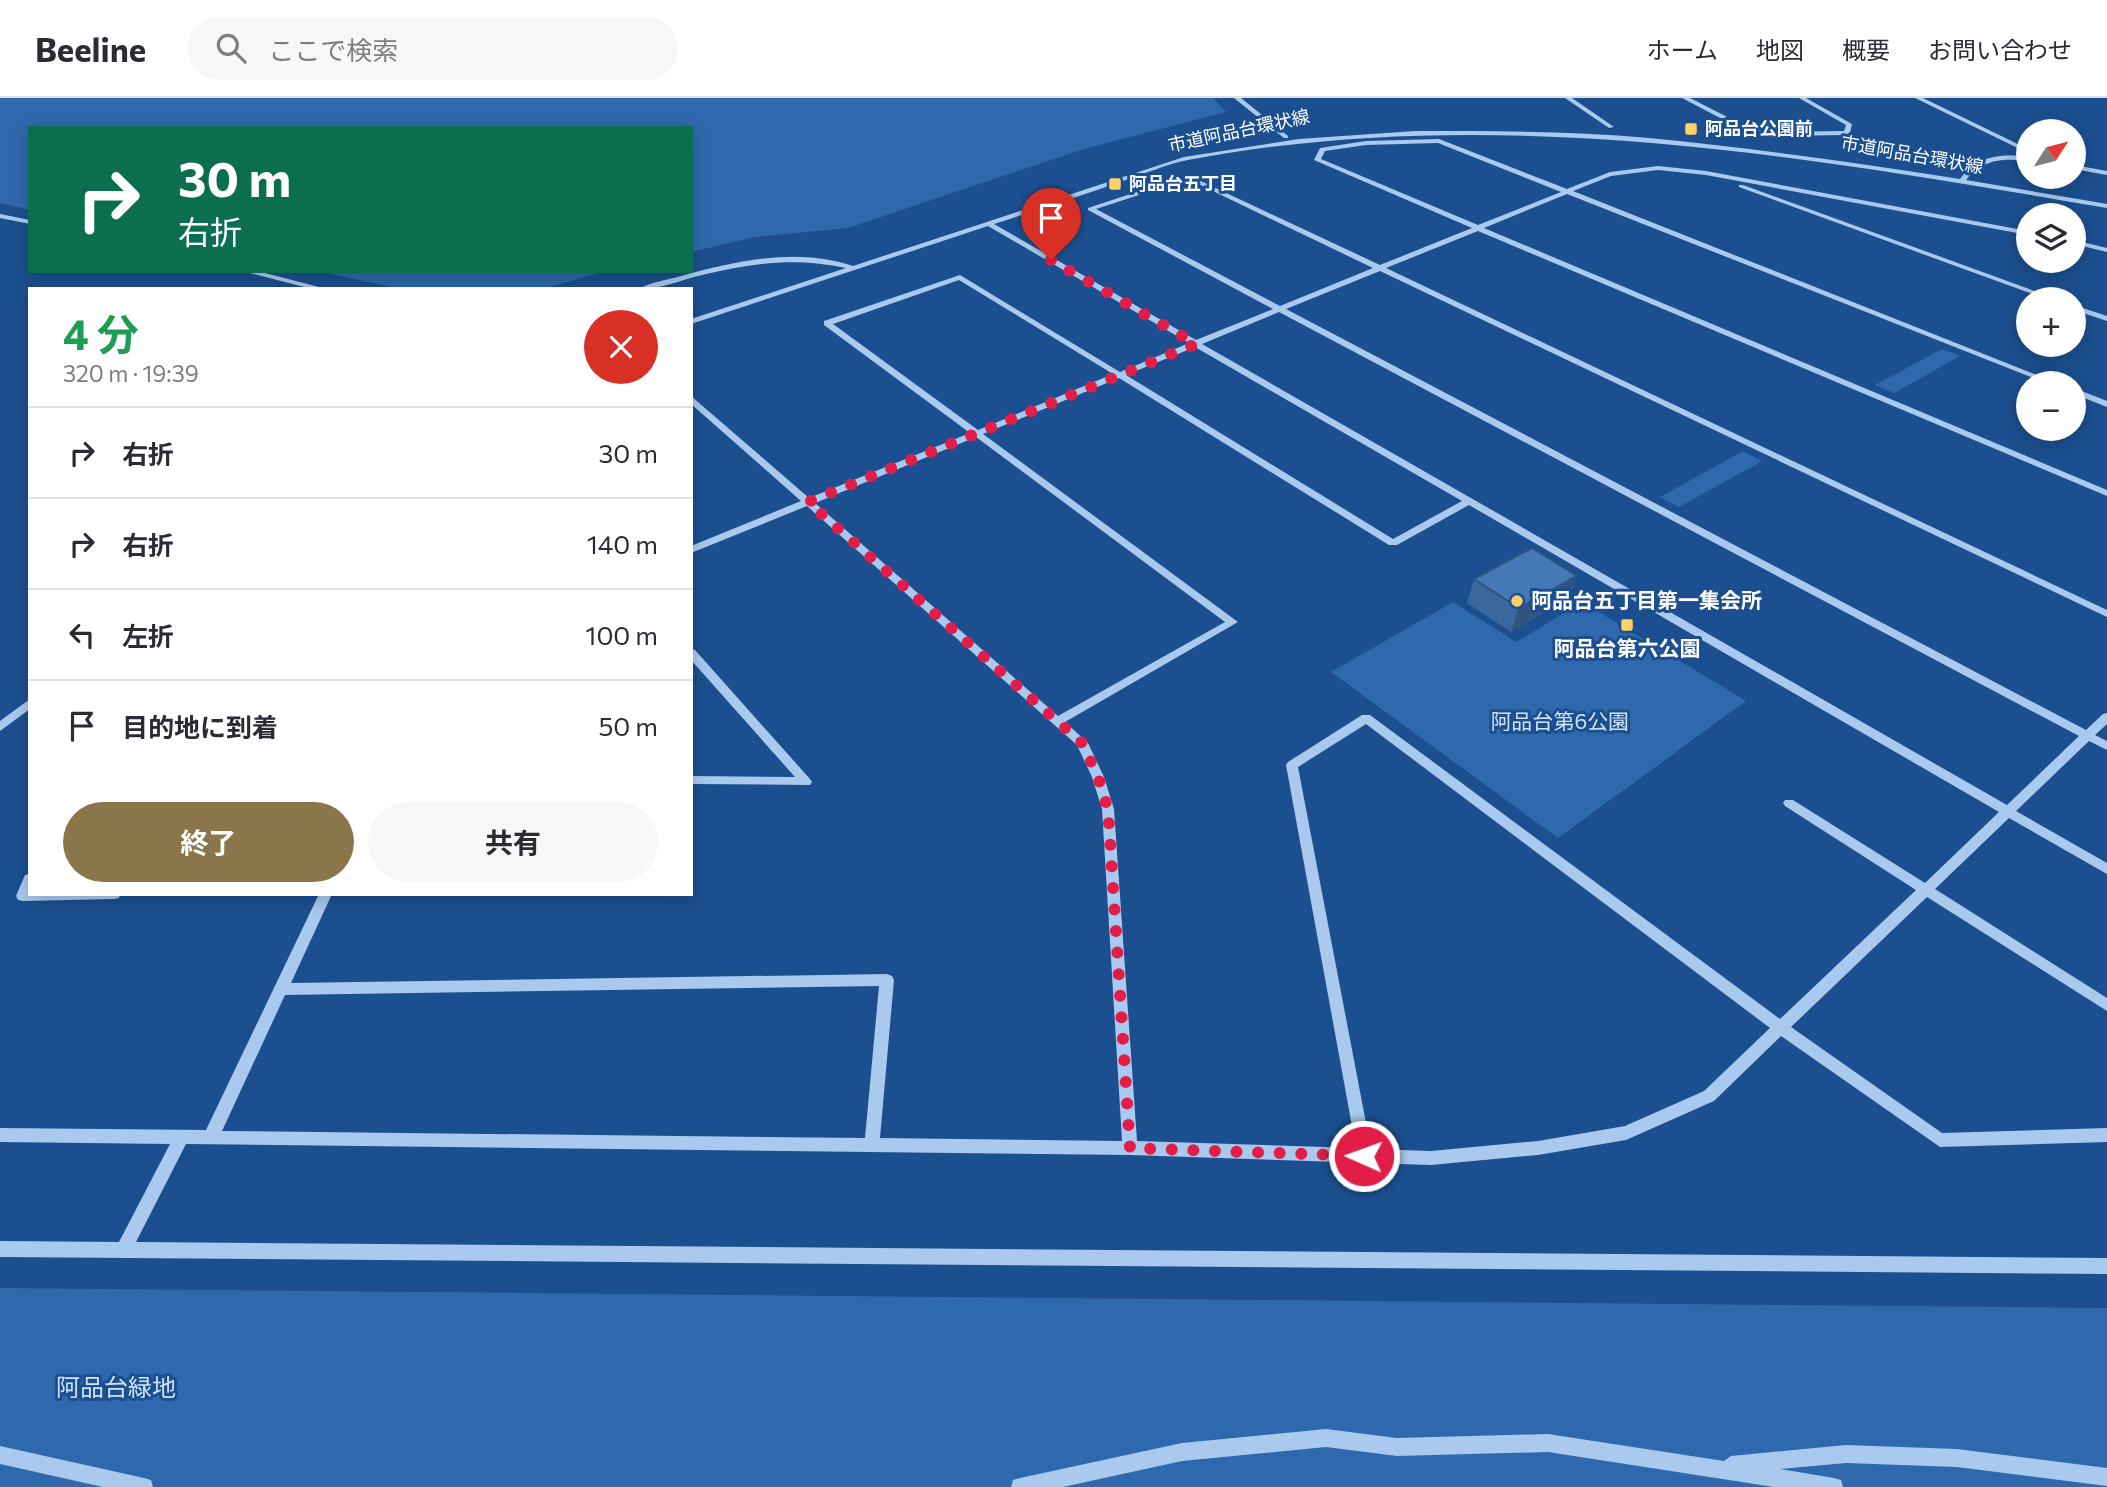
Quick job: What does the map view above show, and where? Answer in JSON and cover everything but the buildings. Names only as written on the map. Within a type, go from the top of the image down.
[{"type":"street","points":[[1237,98],[1286,136]]},
{"type":"street","points":[[1568,98],[1611,127]]},
{"type":"street","points":[[1685,98],[1743,128],[1773,134],[1847,133],[1849,124],[1802,98]]},
{"type":"street","points":[[1919,98],[2016,145]]},
{"type":"street","points":[[1589,126],[1622,128]]},
{"type":"street","name":"市道阿品台環状線","points":[[693,321],[1184,159],[1286,136],[1359,128]]},
{"type":"street","name":"市道阿品台環状線","points":[[1645,131],[2107,206]]},
{"type":"street","points":[[2022,371],[1439,141],[1366,143],[1322,149],[1317,160],[2107,493]]},
{"type":"street","points":[[1962,181],[1978,163],[1994,157],[2016,158]]},
{"type":"street","points":[[693,549],[1610,174],[1633,169],[1706,173],[2016,231]]},
{"type":"street","points":[[2086,169],[2107,173]]},
{"type":"street","points":[[1706,173],[2020,287]]},
{"type":"street","points":[[2107,614],[1188,177],[1090,209],[2107,746]]},
{"type":"street","points":[[1823,216],[1829,205],[1846,198]]},
{"type":"street","points":[[0,216],[28,222]]},
{"type":"street","points":[[987,223],[2107,869]]},
{"type":"street","points":[[2086,245],[2107,250]]},
{"type":"street","points":[[651,287],[767,259],[822,258],[851,267]]},
{"type":"street","points":[[255,273],[314,287]]},
{"type":"street","points":[[1058,721],[1233,622],[827,323],[960,277],[1393,542],[1469,501]]},
{"type":"street","points":[[2086,311],[2107,319]]},
{"type":"street","points":[[2086,396],[2107,404]]},
{"type":"street","points":[[693,401],[1082,743],[1098,777],[1108,809],[1130,1148]]},
{"type":"street","points":[[693,655],[806,782],[693,780]]},
{"type":"street","points":[[0,727],[28,705]]},
{"type":"street","points":[[0,1135],[1130,1148],[1431,1158],[1538,1148],[1626,1133],[1709,1096],[2107,717]]},
{"type":"street","points":[[1364,1156],[1292,765],[1366,718],[1781,1028],[1940,1140],[2107,1135]]},
{"type":"street","points":[[1789,803],[2107,1005]]},
{"type":"street","points":[[28,884],[23,896],[28,896]]},
{"type":"street","points":[[211,1137],[325,896]]},
{"type":"street","points":[[281,989],[887,980],[872,1146]]},
{"type":"street","points":[[124,1249],[182,1137]]},
{"type":"street","points":[[0,1249],[2107,1266]]},
{"type":"street","points":[[1020,1487],[1057,1476],[1182,1452],[1326,1438],[1397,1447],[1548,1443],[1834,1487]]},
{"type":"street","points":[[1712,1467],[1846,1454],[1957,1458],[2107,1477]]},
{"type":"street","points":[[0,1455],[144,1487]]},
{"type":"green space","points":[[0,98],[1213,98],[1226,112],[1084,149],[848,228],[755,237],[693,252],[693,126],[28,126],[28,210],[0,203]]},
{"type":"green space","points":[[327,273],[598,273],[550,287],[391,287]]},
{"type":"green space","points":[[1942,349],[1960,356],[1894,393],[1875,385]]},
{"type":"green space","points":[[1743,451],[1762,461],[1679,507],[1660,497]]},
{"type":"green space","name":"阿品台第6公園","points":[[1453,602],[1516,642],[1582,602],[1746,701],[1558,838],[1331,672]]},
{"type":"green space","name":"阿品台緑地","points":[[0,1288],[2107,1308],[2107,1487],[0,1487]]},
{"type":"place","name":"阿品台公園前","points":[[1691,129]]},
{"type":"place","name":"阿品台五丁目","points":[[1115,184]]},
{"type":"place","name":"阿品台五丁目第一集会所","points":[[1517,601]]},
{"type":"place","name":"阿品台第六公園","points":[[1627,625]]},
{"type":"route","points":[[1051,260],[1196,344],[808,502],[1082,743],[1098,777],[1108,809],[1130,1148],[1364,1156]]}]
